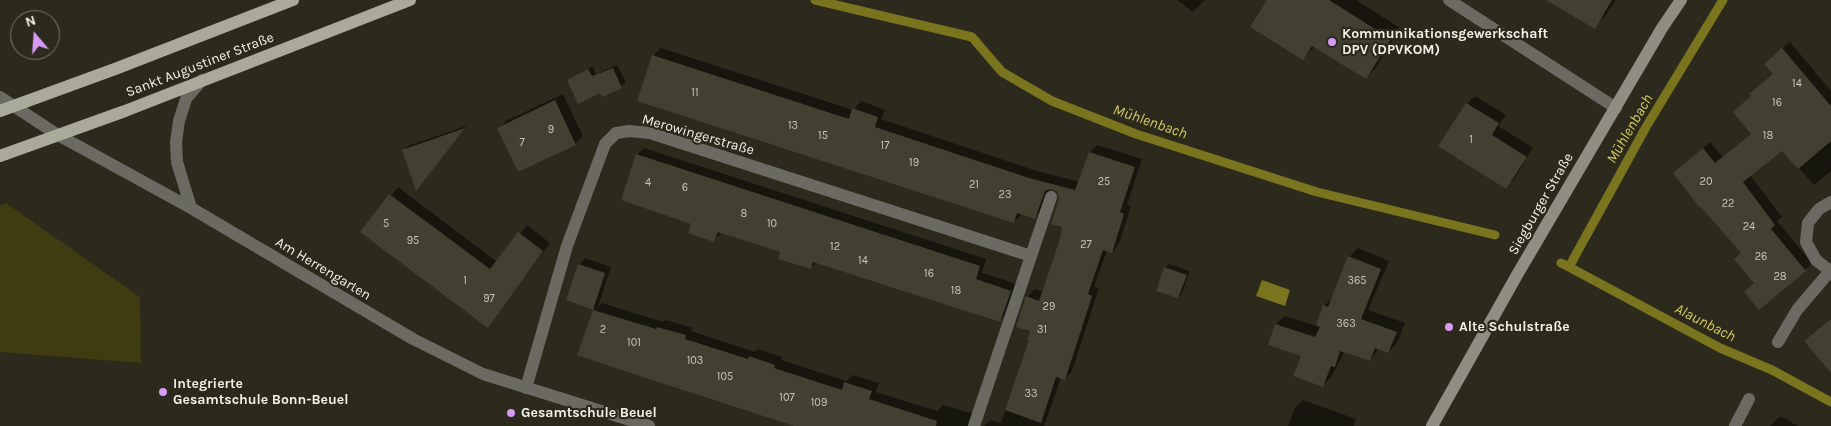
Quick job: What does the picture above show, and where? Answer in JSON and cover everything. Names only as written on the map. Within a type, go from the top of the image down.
[{"type":"main road","name":"Sankt Augustiner Straße","points":[[0,111],[292,0]]},
{"type":"main road","name":"Sankt Augustiner Straße","points":[[0,156],[410,0]]},
{"type":"main road","name":"Siegburger Straße","points":[[1432,426],[1662,28],[1681,0]]},
{"type":"street","points":[[1449,0],[1616,108]]},
{"type":"street","points":[[190,208],[177,162],[176,142],[179,121],[186,99],[202,80]]},
{"type":"street","name":"Am Herrengarten","points":[[0,97],[58,135],[190,208],[413,339],[483,374],[648,426]]},
{"type":"street","name":"Merowingerstraße","points":[[526,388],[567,246],[598,162],[610,137],[622,130],[650,133],[1031,256]]},
{"type":"street","points":[[974,426],[1051,197]]},
{"type":"street","points":[[1778,342],[1797,310],[1830,271],[1816,260],[1806,242],[1808,223],[1819,209],[1831,202]]},
{"type":"street","points":[[1734,426],[1749,399]]},
{"type":"shaded area","points":[[6,203],[140,297],[141,363],[0,352],[0,205]]},
{"type":"shaded area","points":[[1262,280],[1290,290],[1285,306],[1256,296]]},
{"type":"building","name":"Kommunikationsgewerkschaft DPV (DPVKOM)","points":[[1267,0],[1329,0],[1391,39],[1366,79],[1312,46],[1303,60],[1250,27]]},
{"type":"building","points":[[1546,0],[1612,0],[1595,29]]},
{"type":"building","points":[[1782,48],[1831,106],[1831,141],[1798,169],[1782,151],[1743,182],[1775,225],[1771,229],[1806,271],[1759,310],[1744,292],[1754,283],[1734,259],[1741,253],[1700,208],[1673,173],[1703,148],[1715,163],[1751,134],[1733,112],[1751,96],[1749,94],[1773,74],[1764,64]]},
{"type":"building","points":[[652,55],[849,119],[852,108],[878,117],[875,127],[1029,178],[1075,190],[1089,152],[1135,167],[1120,212],[1124,214],[1112,253],[1103,250],[1088,294],[1092,296],[1065,380],[1056,377],[1041,423],[1005,410],[1029,340],[1027,340],[1030,331],[1016,327],[1026,296],[1039,301],[1060,239],[1062,227],[1051,224],[1059,200],[1057,191],[1050,189],[1045,191],[1035,219],[1017,213],[1014,223],[637,101]]},
{"type":"building","points":[[613,68],[622,88],[602,97],[600,93],[578,104],[567,80],[588,69],[597,85],[592,76]]},
{"type":"building","points":[[555,100],[576,145],[518,172],[497,128]]},
{"type":"building","points":[[1466,103],[1499,123],[1492,135],[1527,157],[1506,189],[1438,146]]},
{"type":"building","points":[[465,128],[416,191],[402,150]]},
{"type":"building","points":[[636,154],[980,266],[976,279],[1011,291],[1000,322],[813,262],[811,269],[778,259],[780,252],[718,232],[714,242],[688,233],[691,224],[621,200]]},
{"type":"building","points":[[389,194],[490,269],[518,232],[543,251],[488,328],[360,232]]},
{"type":"building","points":[[1348,256],[1381,269],[1361,319],[1397,332],[1388,353],[1375,348],[1370,361],[1340,351],[1335,367],[1331,366],[1323,387],[1293,376],[1301,356],[1268,345],[1275,324],[1315,337],[1320,327],[1316,325],[1323,305],[1328,307]]},
{"type":"building","points":[[578,264],[605,273],[593,310],[566,300]]},
{"type":"building","points":[[1164,267],[1187,275],[1178,298],[1156,291]]},
{"type":"building","points":[[593,310],[656,329],[657,327],[686,335],[685,339],[748,359],[749,356],[775,365],[774,368],[842,390],[844,382],[872,391],[869,399],[937,421],[936,426],[794,426],[609,366],[577,355]]},
{"type":"building","points":[[1831,319],[1831,373],[1804,341]]},
{"type":"waterway","name":"Mühlenbach","points":[[815,0],[972,37],[1002,72],[1052,101],[1136,134],[1317,192],[1495,235]]},
{"type":"waterway","name":"Mühlenbach","points":[[1561,263],[1569,267],[1646,127],[1723,0]]},
{"type":"waterway","name":"Alaunbach","points":[[1569,267],[1720,348],[1772,370],[1831,402]]},
{"type":"place","name":"Kommunikationsgewerkschaft DPV (DPVKOM)","points":[[1332,42]]},
{"type":"place","name":"Alte Schulstraße","points":[[1449,327]]},
{"type":"place","name":"Integrierte Gesamtschule Bonn-Beuel","points":[[163,392]]},
{"type":"place","name":"Gesamtschule Beuel","points":[[511,413]]}]
